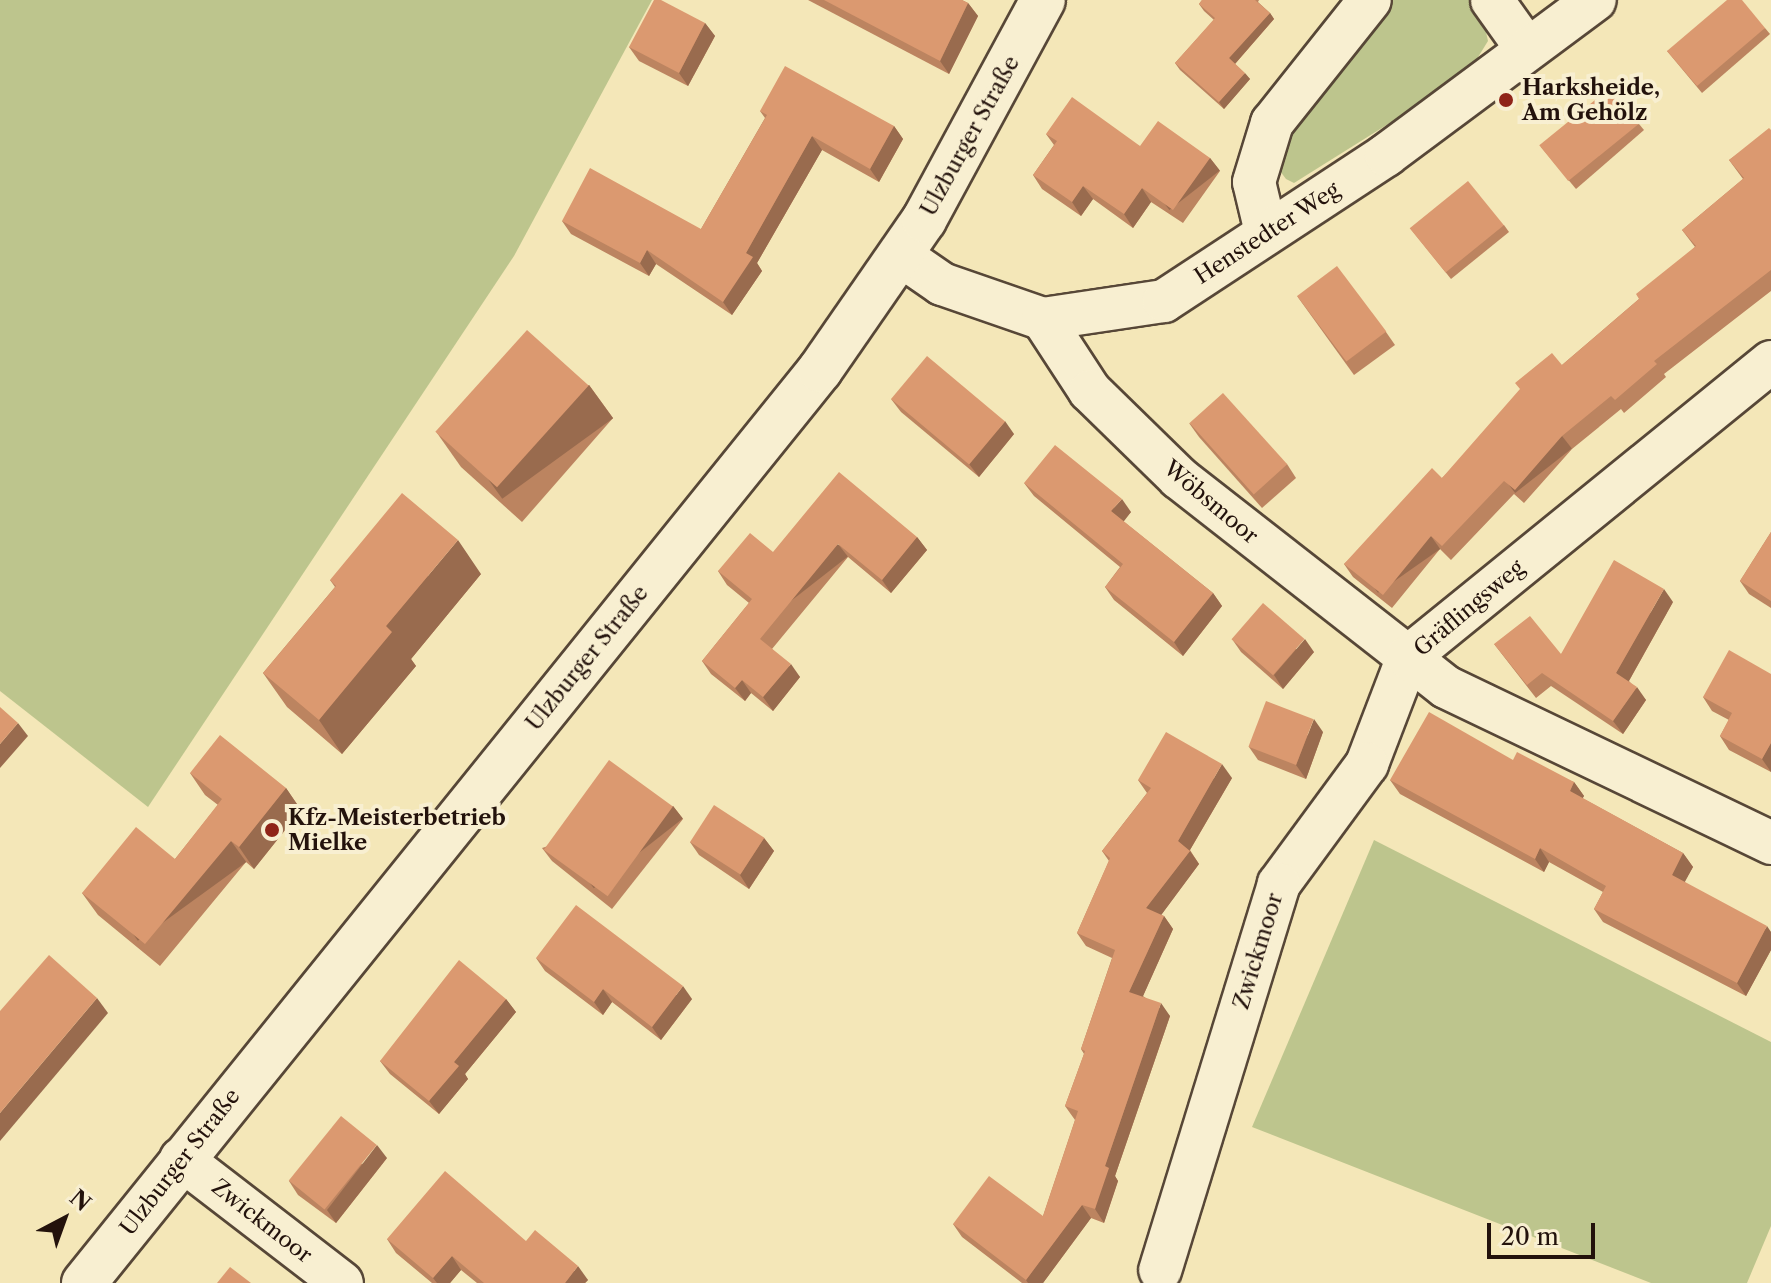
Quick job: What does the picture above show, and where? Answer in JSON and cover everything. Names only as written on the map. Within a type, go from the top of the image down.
[{"type":"main road","name":"Ulzburger Straße","points":[[84,1283],[181,1159],[780,422],[900,255],[952,174],[1043,0]]},
{"type":"street","points":[[1266,232],[1254,182],[1272,123],[1370,0]]},
{"type":"street","points":[[1492,0],[1527,49]]},
{"type":"street","name":"Henstedter Weg","points":[[900,255],[942,284],[1043,319],[1164,301],[1386,155],[1595,0]]},
{"type":"street","name":"Wöbsmoor","points":[[1043,319],[1090,391],[1179,478],[1408,657]]},
{"type":"street","name":"Gräflingsweg","points":[[1771,362],[1408,657],[1446,687],[1771,843]]},
{"type":"street","name":"Zwickmoor","points":[[1160,1270],[1279,884],[1367,764],[1408,657]]},
{"type":"street","name":"Zwickmoor","points":[[181,1159],[342,1283]]},
{"type":"green space","points":[[0,0],[652,0],[514,256],[148,807],[0,691]]},
{"type":"green space","points":[[1393,0],[1472,0],[1484,23],[1488,41],[1475,62],[1428,99],[1294,183],[1286,179],[1280,171],[1283,149],[1294,126]]},
{"type":"green space","points":[[1374,840],[1771,1042],[1771,1226],[1747,1283],[1651,1283],[1252,1127]]},
{"type":"building","points":[[654,0],[661,0],[705,23],[679,73],[629,47]]},
{"type":"building","points":[[824,0],[962,0],[968,3],[940,61]]},
{"type":"building","points":[[1202,0],[1255,0],[1270,13],[1229,58],[1245,73],[1219,102],[1175,63],[1215,18],[1199,4]]},
{"type":"building","points":[[1727,0],[1742,0],[1765,28],[1697,86],[1667,51]]},
{"type":"building","points":[[785,66],[894,126],[870,169],[812,136],[746,253],[753,257],[723,302],[647,250],[640,263],[562,221],[590,168],[701,229],[767,115],[760,111]]},
{"type":"building","points":[[1610,88],[1639,124],[1568,181],[1539,145]]},
{"type":"building","points":[[1072,97],[1140,146],[1158,121],[1210,158],[1173,210],[1142,188],[1124,214],[1083,186],[1072,202],[1033,175],[1057,141],[1046,134]]},
{"type":"building","points":[[1769,128],[1771,270],[1654,361],[1657,364],[1615,400],[1611,396],[1562,436],[1515,490],[1504,481],[1442,546],[1431,536],[1383,595],[1344,564],[1432,468],[1442,478],[1520,389],[1515,383],[1552,353],[1562,365],[1639,299],[1636,294],[1696,246],[1682,230],[1744,178],[1729,160]]},
{"type":"building","points":[[1468,181],[1504,225],[1446,272],[1410,228]]},
{"type":"building","points":[[1337,266],[1386,331],[1346,362],[1297,296]]},
{"type":"building","points":[[527,330],[589,386],[497,487],[435,432]]},
{"type":"building","points":[[927,356],[1005,422],[969,464],[891,399]]},
{"type":"building","points":[[1223,393],[1287,464],[1254,494],[1190,423]]},
{"type":"building","points":[[1055,445],[1122,499],[1111,511],[1213,593],[1174,642],[1105,587],[1123,564],[1024,483]]},
{"type":"building","points":[[839,472],[917,537],[882,580],[838,544],[760,639],[791,664],[763,697],[742,680],[735,688],[702,661],[752,599],[718,571],[750,533],[773,552]]},
{"type":"building","points":[[402,493],[458,540],[386,626],[392,632],[319,720],[263,673],[336,586],[330,580]]},
{"type":"building","points":[[1771,532],[1771,601],[1740,581]]},
{"type":"building","points":[[1614,560],[1664,589],[1616,673],[1637,687],[1613,721],[1542,673],[1527,685],[1494,644],[1530,616],[1561,654]]},
{"type":"building","points":[[1263,603],[1305,639],[1273,675],[1232,639]]},
{"type":"building","points":[[1729,650],[1771,674],[1771,743],[1762,759],[1720,736],[1732,713],[1703,697]]},
{"type":"building","points":[[1266,701],[1314,719],[1296,765],[1248,747]]},
{"type":"building","points":[[0,707],[18,723],[0,744]]},
{"type":"building","points":[[1429,712],[1513,760],[1517,752],[1574,782],[1570,791],[1683,853],[1672,875],[1767,926],[1737,983],[1594,909],[1606,886],[1540,848],[1535,859],[1390,780]]},
{"type":"building","points":[[1166,732],[1222,764],[1178,841],[1190,851],[1146,908],[1164,916],[1129,992],[1161,1003],[1105,1166],[1109,1168],[1095,1209],[1082,1205],[1026,1280],[953,1224],[989,1176],[1043,1216],[1078,1111],[1065,1106],[1115,950],[1077,933],[1110,858],[1102,851],[1151,788],[1138,780]]},
{"type":"building","points":[[220,735],[286,788],[239,847],[231,841],[145,944],[82,893],[136,827],[175,859],[222,799],[190,773]]},
{"type":"building","points":[[609,760],[673,806],[608,896],[544,850]]},
{"type":"building","points":[[714,805],[764,838],[740,875],[690,842]]},
{"type":"building","points":[[576,905],[683,986],[652,1027],[603,989],[594,1002],[536,958]]},
{"type":"building","points":[[49,955],[97,998],[0,1113],[0,1011]]},
{"type":"building","points":[[459,960],[506,999],[454,1062],[459,1066],[429,1101],[380,1061]]},
{"type":"building","points":[[341,1116],[377,1145],[325,1209],[289,1181]]},
{"type":"building","points":[[445,1171],[526,1241],[535,1230],[578,1266],[565,1283],[484,1283],[452,1256],[433,1278],[387,1239]]},
{"type":"building","points":[[230,1267],[251,1283],[217,1283]]},
{"type":"place","name":"Harksheide, Am Gehölz","points":[[1506,100]]},
{"type":"place","name":"Kfz-Meisterbetrieb Mielke","points":[[272,830]]}]
